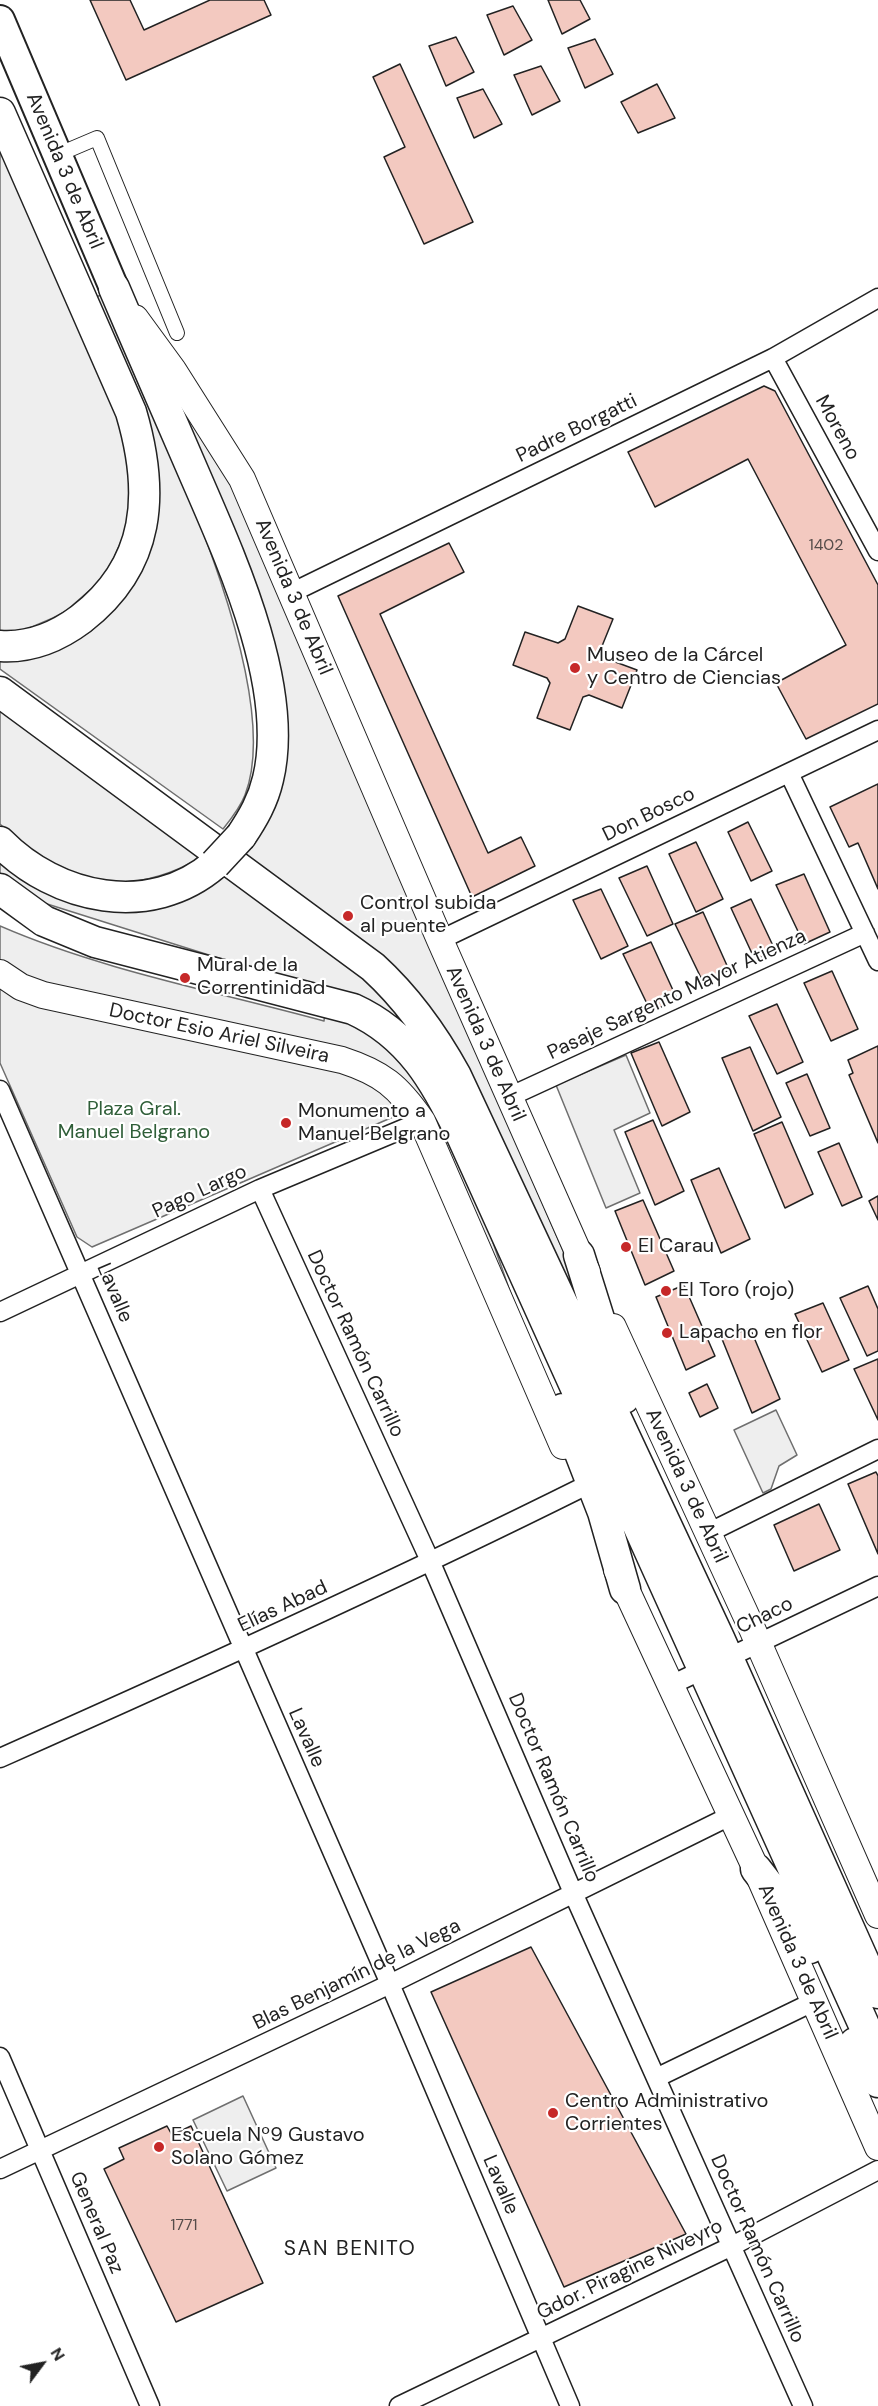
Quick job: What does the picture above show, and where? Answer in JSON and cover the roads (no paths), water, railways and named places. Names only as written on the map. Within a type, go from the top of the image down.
[{"type":"highway","points":[[0,113],[131,412],[138,437],[143,482],[140,534],[135,552],[112,592],[77,622],[45,640],[0,646]]},
{"type":"highway","points":[[0,842],[45,878],[88,894],[108,897],[153,894],[190,881],[215,864],[241,836],[262,799],[271,758],[269,706],[259,645],[247,601],[228,551],[114,288]]},
{"type":"highway","name":"Avenida 3 de Abril","points":[[0,692],[347,946],[373,967],[412,1006],[439,1044],[456,1076],[716,1656],[878,2056]]},
{"type":"highway","name":"Avenida 3 de Abril","points":[[0,889],[44,921],[95,942],[331,1001],[368,1016],[387,1027],[409,1046],[431,1075],[462,1136],[499,1222],[716,1656],[793,1802],[878,1993]]},
{"type":"highway","points":[[499,1222],[522,1306],[603,1512],[625,1589]]},
{"type":"highway","points":[[579,1256],[623,1396],[686,1545],[716,1656]]},
{"type":"highway","points":[[793,1802],[849,1892],[878,1952]]},
{"type":"highway","points":[[756,1869],[798,1923],[861,2055],[878,2082]]},
{"type":"main road","name":"Avenida 3 de Abril","points":[[0,20],[114,288],[173,370],[242,479],[508,1097],[708,1533],[878,1915]]},
{"type":"main road","name":"Doctor Esio Ariel Silveira","points":[[0,973],[21,987],[53,998],[361,1066],[382,1077],[401,1091],[422,1121]]},
{"type":"main road","name":"Avenida 3 de Abril","points":[[422,1121],[625,1589],[756,1869],[878,2146]]},
{"type":"street","points":[[57,155],[97,138],[177,333]]},
{"type":"street","name":"Padre Borgatti","points":[[291,593],[773,358],[878,298]]},
{"type":"street","name":"Moreno","points":[[773,358],[878,550]]},
{"type":"street","name":"Don Bosco","points":[[440,940],[878,730]]},
{"type":"street","points":[[789,773],[878,961]]},
{"type":"street","name":"Pasaje Sargento Mayor Atienza","points":[[508,1097],[865,933]]},
{"type":"street","name":"Lavalle","points":[[0,1090],[390,1984],[570,2406]]},
{"type":"street","name":"Pago Largo","points":[[0,1312],[80,1272],[260,1189],[422,1121]]},
{"type":"street","name":"Doctor Ramón Carrillo","points":[[260,1189],[431,1563],[574,1895],[803,2406]]},
{"type":"street","points":[[708,1533],[878,1449]]},
{"type":"street","name":"Elías Abad","points":[[0,1758],[431,1563],[581,1488]]},
{"type":"street","name":"Chaco","points":[[671,1685],[716,1656],[758,1644],[878,1586]]},
{"type":"street","name":"Blas Benjamín de la Vega","points":[[0,2169],[390,1984],[730,1816]]},
{"type":"street","points":[[656,2078],[815,2001]]},
{"type":"street","name":"General Paz","points":[[0,2057],[150,2406]]},
{"type":"street","name":"Gdor. Piragine Niveyro","points":[[399,2406],[732,2246],[878,2170]]},
{"type":"place","name":"Museo de la Cárcel y Centro de Ciencias","points":[[575,668]]},
{"type":"place","name":"Control subida al puente","points":[[348,916]]},
{"type":"place","name":"Mural de la Correntinidad","points":[[185,978]]},
{"type":"place","name":"Monumento a Manuel Belgrano","points":[[286,1123]]},
{"type":"place","name":"El Carau","points":[[626,1247]]},
{"type":"place","name":"El Toro (rojo)","points":[[666,1291]]},
{"type":"place","name":"Lapacho en flor","points":[[667,1333]]},
{"type":"place","name":"Centro Administrativo Corrientes","points":[[553,2113]]},
{"type":"place","name":"Escuela Nº9 Gustavo Solano Gómez","points":[[159,2147]]},
{"type":"district","name":"SAN BENITO","points":[[350,2249]]},
{"type":"park label","name":"Plaza Gral. Manuel Belgrano","points":[[134,1122]]}]
